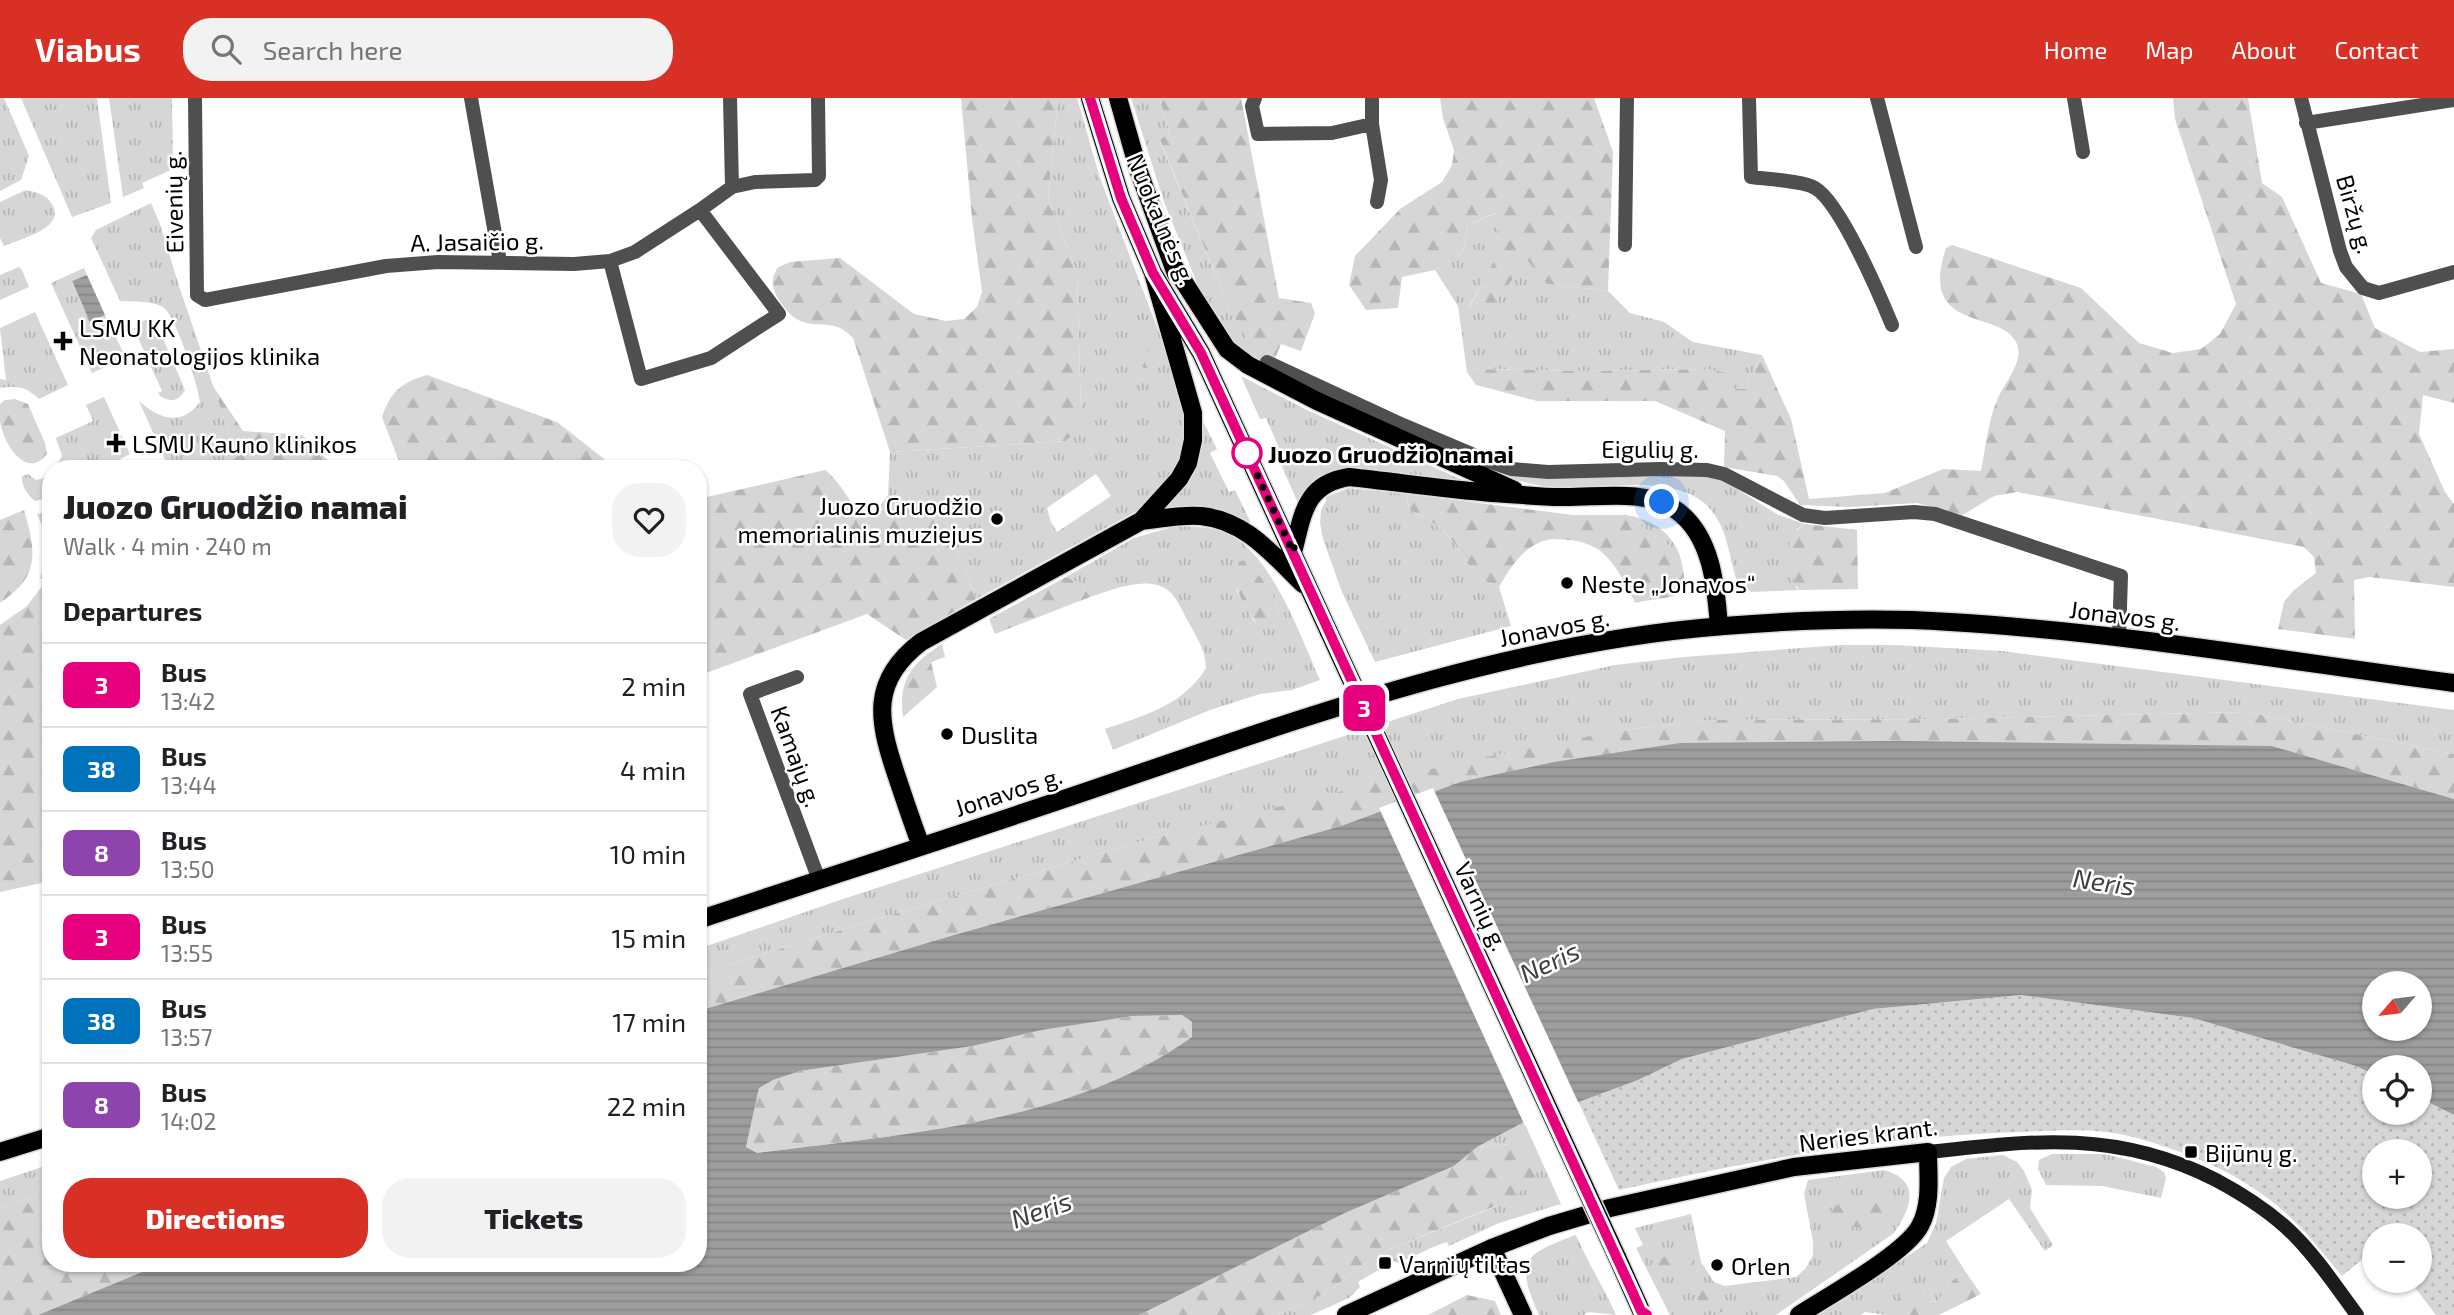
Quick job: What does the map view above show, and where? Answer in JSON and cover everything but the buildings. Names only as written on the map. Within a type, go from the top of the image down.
[{"type":"main road","name":"Nuokalnės g.","points":[[1090,98],[1121,198],[1153,273],[1201,353],[1329,632]]},
{"type":"main road","name":"Nuokalnės g.","points":[[1118,98],[1139,172],[1201,353]]},
{"type":"main road","points":[[1173,265],[1227,349],[1263,375],[1319,395],[1520,493]]},
{"type":"main road","points":[[921,846],[891,758],[882,721],[884,694],[898,663],[921,642],[1141,521],[1179,479],[1188,463],[1193,440],[1194,413],[1153,273]]},
{"type":"main road","points":[[1293,552],[1310,496],[1336,479],[1349,477],[1480,492],[1651,499],[1677,510],[1689,522],[1707,554],[1716,592],[1719,626]]},
{"type":"main road","points":[[1141,521],[1198,515],[1230,523],[1256,538],[1311,592]]},
{"type":"main road","name":"Jonavos g.","points":[[707,917],[1226,744],[1451,674],[1603,642],[1719,626],[1818,621],[1933,621],[1995,625],[2119,638],[2454,684]]},
{"type":"main road","name":"Varnių g.","points":[[1329,632],[1644,1313]]},
{"type":"main road","points":[[0,1152],[42,1139]]},
{"type":"main road","name":"Neries krant.","points":[[1346,1315],[1492,1248],[1549,1226],[1647,1199],[1794,1167],[2008,1143],[2067,1141],[2106,1144],[2146,1152],[2175,1161],[2224,1185],[2271,1214],[2294,1236],[2316,1260],[2357,1315]]},
{"type":"main road","points":[[1799,1315],[1892,1255],[1920,1227],[1926,1211],[1928,1152]]},
{"type":"main road","points":[[1492,1248],[1523,1315]]},
{"type":"street","name":"Eivenių g.","points":[[195,98],[197,295],[205,300]]},
{"type":"street","points":[[471,98],[500,262]]},
{"type":"street","points":[[730,98],[732,187],[755,182],[816,180],[819,176],[818,98]]},
{"type":"street","points":[[1255,98],[1252,106],[1258,134],[1332,133],[1371,124]]},
{"type":"street","points":[[1372,98],[1371,124],[1381,180],[1377,202]]},
{"type":"street","points":[[1625,245],[1628,98]]},
{"type":"street","points":[[1749,98],[1751,177],[1813,186],[1829,199],[1876,287],[1892,325]]},
{"type":"street","points":[[1877,98],[1916,247]]},
{"type":"street","points":[[2074,98],[2083,152]]},
{"type":"street","name":"Biržų g.","points":[[2301,98],[2346,267],[2363,288],[2379,293],[2454,272]]},
{"type":"street","points":[[2306,122],[2454,100]]},
{"type":"street","name":"A. Jasaičio g.","points":[[205,300],[387,266],[438,262],[574,264],[610,261],[635,252],[732,187]]},
{"type":"street","points":[[610,261],[641,379],[711,358],[779,314],[700,210]]},
{"type":"street","name":"Eigulių g.","points":[[1267,362],[1319,395],[1512,468],[1548,472],[1707,470],[1724,474],[1803,515],[1825,518],[1914,512],[1935,514],[2011,538],[2121,576],[2119,638]]},
{"type":"street","name":"Kamajų g.","points":[[797,677],[750,694],[819,880]]},
{"type":"green space","points":[[0,98],[4,98],[29,156],[21,180],[0,191]]},
{"type":"green space","points":[[21,98],[97,98],[111,203],[72,217]]},
{"type":"green space","points":[[109,98],[172,98],[173,169],[142,183],[144,188],[123,197]]},
{"type":"green space","points":[[961,98],[1058,98],[1048,198],[1077,272],[1081,414],[1076,433],[1065,441],[890,452],[853,338],[835,326],[798,320],[777,297],[773,278],[777,268],[790,262],[840,258],[914,314],[946,321],[964,319],[977,307],[982,292]]},
{"type":"green space","points":[[1058,98],[1077,98],[1100,178],[1168,356],[1188,417],[1183,460],[1169,482],[1142,508],[976,599],[939,502],[877,510],[888,495],[890,452],[1065,441],[1076,432],[1081,413],[1077,272],[1048,198]],"holes":[[[1096,474],[1111,496],[1057,532],[1051,522],[1047,508]]]},
{"type":"green space","points":[[1131,98],[1159,98],[1170,133],[1160,141],[1230,310],[1274,361],[1270,374],[1231,343],[1204,300],[1164,202]]},
{"type":"green space","points":[[1159,98],[1241,98],[1279,298],[1311,303],[1315,313],[1301,351],[1281,344],[1274,361],[1259,351],[1246,337],[1230,310],[1160,140],[1170,133]]},
{"type":"green space","points":[[1440,98],[1594,98],[1613,152],[1608,291],[1547,284],[1527,260],[1487,313],[1469,308],[1502,246],[1496,213],[1467,225],[1463,252],[1435,270],[1402,277],[1398,308],[1366,310],[1349,285],[1355,256],[1400,209],[1442,182],[1452,165],[1454,150],[1443,118]]},
{"type":"green space","points":[[2173,98],[2248,98],[2262,183],[2282,197],[2321,283],[2361,294],[2375,328],[2420,352],[2454,349],[2454,403],[2423,395],[2419,434],[2445,492],[2454,504],[2454,587],[2369,577],[2354,580],[2355,639],[2278,629],[2284,602],[2293,591],[2316,573],[2314,557],[2304,547],[2017,492],[1994,496],[1961,516],[1917,503],[1850,507],[1800,505],[1784,481],[1777,476],[1724,467],[1725,431],[1655,401],[1537,401],[1476,385],[1467,372],[1479,369],[1709,369],[1730,374],[1735,389],[1747,389],[1749,379],[1762,355],[1791,419],[1809,499],[1885,493],[1943,469],[1981,471],[1992,415],[2018,358],[2017,344],[2009,333],[1952,307],[1943,295],[1940,276],[1946,248],[1952,245],[2081,288],[2139,343],[2173,353],[2201,349],[2220,334],[2236,304],[2175,119]]},
{"type":"green space","points":[[26,190],[48,199],[55,214],[47,227],[4,246],[0,238],[0,202]]},
{"type":"green space","points":[[151,203],[237,456],[234,460],[165,460],[139,401],[162,416],[170,418],[185,415],[200,402],[196,382],[169,313],[154,304],[120,301],[91,238],[96,230]]},
{"type":"green space","points":[[1497,213],[1503,246],[1469,307],[1487,313],[1527,259],[1547,284],[1608,291],[1630,313],[1664,322],[1693,342],[1762,355],[1749,379],[1747,389],[1735,389],[1709,369],[1479,369],[1467,372],[1458,306],[1435,270],[1463,252],[1467,225]]},
{"type":"green space","points":[[19,267],[29,287],[0,300],[0,275]]},
{"type":"green space","points":[[84,268],[87,275],[72,282],[90,321],[105,315],[126,358],[92,373],[51,283]]},
{"type":"green space","points":[[35,312],[68,385],[39,399],[21,388],[0,388],[0,379],[6,380],[0,328]]},
{"type":"green space","points":[[148,319],[156,322],[185,390],[174,400],[167,400],[158,393],[162,391],[134,329],[137,323]]},
{"type":"green space","points":[[1135,334],[1147,349],[1151,367],[1144,368],[1135,359],[1126,342],[1128,336]]},
{"type":"green space","points":[[427,375],[557,422],[606,460],[399,460],[382,417],[393,394],[410,381]]},
{"type":"green space","points":[[1241,376],[1307,410],[1471,484],[1329,475],[1314,482],[1298,503],[1276,453],[1280,450],[1266,418],[1260,419]]},
{"type":"green space","points":[[213,386],[243,431],[302,435],[328,460],[234,460],[237,456]]},
{"type":"green space","points":[[104,397],[130,454],[120,460],[60,460],[62,456],[56,438],[93,421],[86,405]]},
{"type":"green space","points":[[15,399],[28,404],[45,443],[47,454],[39,461],[31,463],[17,456],[2,430],[0,404],[5,400]]},
{"type":"green space","points":[[1203,421],[1217,449],[1210,453],[1229,492],[1235,490],[1251,523],[1249,525],[1218,510],[1202,508],[1157,513]]},
{"type":"green space","points":[[1482,464],[1703,474],[1723,480],[1778,515],[1805,524],[1797,529],[1796,588],[1800,590],[1751,592],[1741,583],[1738,584],[1725,536],[1717,518],[1697,498],[1679,490],[1636,485],[1543,486],[1484,470]]},
{"type":"green space","points":[[825,470],[864,512],[939,502],[976,599],[906,640],[867,614],[707,673],[707,497]]},
{"type":"green space","points":[[28,474],[36,480],[42,478],[42,499],[35,501],[26,490],[22,476]]},
{"type":"green space","points":[[1348,488],[1408,494],[1410,510],[1441,529],[1481,578],[1499,587],[1511,626],[1375,662],[1342,592],[1320,523],[1326,497]]},
{"type":"green space","points":[[1408,494],[1573,515],[1626,515],[1679,553],[1683,589],[1678,594],[1635,603],[1617,570],[1603,553],[1583,542],[1555,539],[1538,543],[1524,552],[1499,587],[1481,578],[1470,567],[1441,529],[1410,510]]},
{"type":"green space","points":[[24,510],[32,549],[30,568],[21,585],[0,603],[0,520]]},
{"type":"green space","points":[[42,513],[42,526],[37,514]]},
{"type":"green space","points":[[1626,515],[1643,519],[1658,527],[1670,538],[1679,553]]},
{"type":"green space","points":[[1805,524],[1857,530],[1858,589],[1800,590],[1794,581],[1789,546],[1798,529]]},
{"type":"green space","points":[[1176,526],[1218,530],[1241,542],[1270,575],[1320,680],[1292,690],[1260,694],[1210,710],[1113,750],[1105,729],[1162,708],[1197,681],[1206,668],[1200,645],[1178,602],[1169,591],[1161,586],[1141,584],[1090,597],[1082,584],[1066,577],[1134,538]],"holes":[[[1236,589],[1271,592],[1279,615],[1274,627],[1262,628],[1253,620]]]},
{"type":"green space","points":[[1248,560],[1271,592],[1279,615],[1274,628],[1262,629],[1247,610],[1240,595],[1233,573],[1240,561]]},
{"type":"green space","points":[[1066,577],[1082,584],[1090,597],[995,634],[989,619]]},
{"type":"green space","points":[[42,586],[42,883],[0,892],[0,625],[27,606]]},
{"type":"green space","points":[[942,644],[945,657],[931,662],[937,687],[903,717],[903,693],[909,674],[923,658]]},
{"type":"green space","points":[[1841,645],[2002,651],[2454,710],[2454,754],[2246,712],[1938,719],[1711,720],[1615,731],[1160,836],[890,915],[741,961],[707,974],[707,946],[1458,699],[1615,665]]},
{"type":"green space","points":[[2246,712],[2454,754],[2454,799],[2272,746],[1460,782],[1341,826],[954,935],[707,1008],[707,974],[741,961],[1160,836],[1456,763],[1615,731],[1711,720],[1938,719]]},
{"type":"green space","points":[[2021,995],[2193,1018],[2356,1066],[2362,1069],[2362,1125],[2432,1125],[2432,1104],[2454,1115],[2454,1315],[2436,1315],[2419,1293],[2432,1293],[2432,1223],[2362,1223],[2362,1260],[2342,1276],[2293,1220],[2246,1183],[2183,1153],[2115,1133],[2060,1130],[1967,1134],[1867,1144],[1718,1169],[1619,1190],[1578,1101],[1638,1080],[1682,1059],[1873,1009]]},
{"type":"green space","points":[[1182,1015],[1192,1022],[1192,1037],[1144,1066],[1093,1089],[1039,1107],[983,1121],[869,1139],[757,1153],[746,1147],[759,1088],[800,1071],[973,1046],[1042,1030],[1133,1016]]},
{"type":"green space","points":[[1524,1122],[1561,1204],[1499,1223],[1449,1246],[1447,1242],[1403,1261],[1394,1261],[1358,1282],[1360,1287],[1349,1298],[1311,1315],[1278,1315],[1328,1292],[1370,1260],[1388,1250],[1497,1206],[1510,1144],[1477,1147]]},
{"type":"green space","points":[[1510,1144],[1523,1148],[1534,1164],[1536,1178],[1521,1191],[1498,1205],[1388,1250],[1370,1260],[1328,1292],[1278,1315],[1139,1315],[1345,1213],[1454,1166],[1477,1147]]},
{"type":"green space","points":[[2052,1154],[2105,1154],[2156,1167],[2164,1172],[2166,1178],[2161,1198],[2102,1186],[2046,1185],[2038,1169],[2039,1160]]},
{"type":"green space","points":[[2003,1155],[2017,1162],[2024,1171],[2032,1190],[2030,1208],[2053,1245],[2045,1251],[2009,1199],[1946,1241],[1965,1271],[1952,1281],[1938,1301],[1930,1302],[1919,1282],[1884,1312],[1885,1315],[1865,1312],[1861,1315],[1819,1315],[1927,1243],[1936,1223],[1944,1178],[1951,1167],[1966,1159]]},
{"type":"green space","points":[[42,1167],[42,1193],[0,1207],[0,1181]]},
{"type":"green space","points":[[1884,1170],[1904,1181],[1910,1196],[1905,1214],[1894,1233],[1776,1315],[1670,1315],[1636,1248],[1643,1245],[1635,1228],[1691,1214],[1701,1262],[1714,1282],[1725,1286],[1796,1277],[1806,1268],[1813,1255],[1804,1194],[1808,1180]]},
{"type":"green space","points":[[42,1193],[42,1272],[142,1272],[38,1315],[0,1315],[0,1207]]},
{"type":"green space","points":[[1879,1195],[1889,1200],[1891,1215],[1872,1226],[1844,1224],[1836,1221],[1831,1211],[1847,1201]]},
{"type":"green space","points":[[1576,1235],[1616,1315],[1588,1312],[1584,1315],[1539,1315],[1527,1282],[1528,1262],[1544,1248]]},
{"type":"green space","points":[[1684,1248],[1694,1270],[1668,1277],[1654,1269],[1653,1262]]},
{"type":"green space","points":[[1965,1271],[1981,1294],[1939,1315],[1885,1315],[1884,1312],[1915,1282],[1919,1282],[1930,1302],[1938,1301],[1952,1281]]},
{"type":"green space","points":[[1696,1284],[1709,1286],[1722,1307],[1722,1312],[1712,1311],[1699,1301],[1692,1287]]},
{"type":"green space","points":[[1467,1295],[1495,1301],[1501,1315],[1428,1315]]},
{"type":"water","points":[[87,275],[105,315],[90,322],[72,281]]},
{"type":"water","name":"Neris","points":[[1898,741],[2272,746],[2454,799],[2454,1115],[2432,1104],[2432,1055],[2362,1055],[2362,1069],[2193,1018],[2021,995],[1873,1009],[1682,1059],[1638,1080],[1524,1122],[1477,1147],[1454,1166],[1345,1213],[1139,1315],[38,1315],[142,1272],[707,1272],[707,1008],[954,935],[1341,826],[1460,782],[1554,762],[1680,743]],"holes":[[[1182,1015],[1192,1022],[1192,1037],[1144,1066],[1093,1089],[1039,1107],[983,1121],[757,1153],[746,1147],[759,1088],[800,1071],[973,1046],[1042,1030],[1133,1016]]]},
{"type":"pier","points":[[1433,788],[1579,1104],[1525,1126],[1379,808]]},
{"type":"bus line","name":"3","points":[[1090,98],[1121,198],[1153,273],[1201,353],[1641,1311],[1647,1315]]},
{"type":"place","name":"LSMU KK Neonatologijos klinika","points":[[63,341]]},
{"type":"place","name":"LSMU Kauno klinikos","points":[[116,443]]},
{"type":"place","name":"Juozo Gruodžio namai","points":[[1247,453]]},
{"type":"place","name":"Juozo Gruodžio memorialinis muziejus","points":[[997,519]]},
{"type":"place","name":"Neste „Jonavos“","points":[[1567,583]]},
{"type":"place","name":"Duslita","points":[[947,734]]},
{"type":"place","name":"Bijūnų g.","points":[[2191,1152]]},
{"type":"place","name":"Varnių tiltas","points":[[1385,1263]]},
{"type":"place","name":"Orlen","points":[[1717,1265]]},
{"type":"route","points":[[1247,453],[1293,552],[1310,496],[1326,483],[1349,477],[1494,493],[1629,497],[1662,502]]}]
